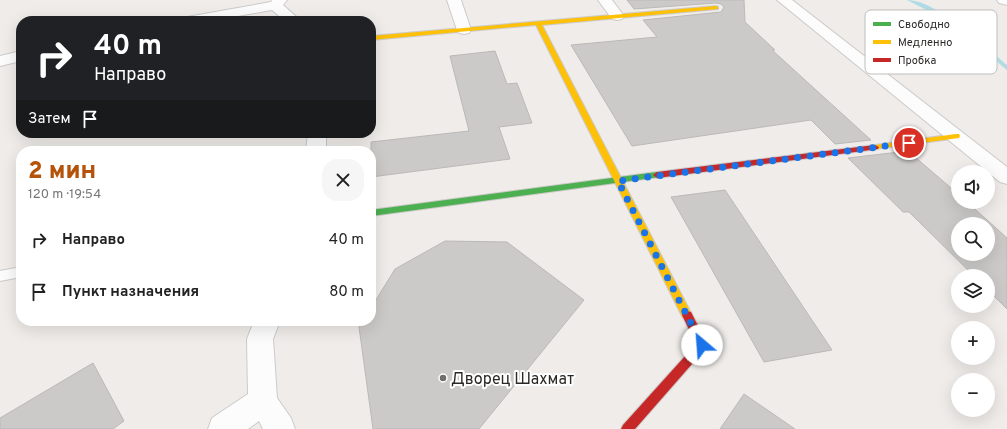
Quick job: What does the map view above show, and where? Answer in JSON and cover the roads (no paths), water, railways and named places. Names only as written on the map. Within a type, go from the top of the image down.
[{"type":"street","points":[[454,0],[464,30]]},
{"type":"street","points":[[605,0],[617,16]]},
{"type":"street","points":[[784,0],[865,64]]},
{"type":"street","points":[[211,16],[278,2],[290,16]]},
{"type":"street","points":[[376,38],[716,8]]},
{"type":"street","points":[[538,23],[702,345],[627,429]]},
{"type":"street","points":[[0,60],[16,57]]},
{"type":"street","points":[[878,74],[1007,177]]},
{"type":"street","points":[[376,212],[956,136]]},
{"type":"street","points":[[265,326],[260,339],[263,401],[280,429]]},
{"type":"street","points":[[223,429],[263,401]]},
{"type":"lane","points":[[0,276],[16,273]]},
{"type":"waterway","points":[[910,0],[930,10]]},
{"type":"waterway","points":[[997,60],[1007,68]]},
{"type":"place","name":"Дворец Шахмат","points":[[443,378]]}]
